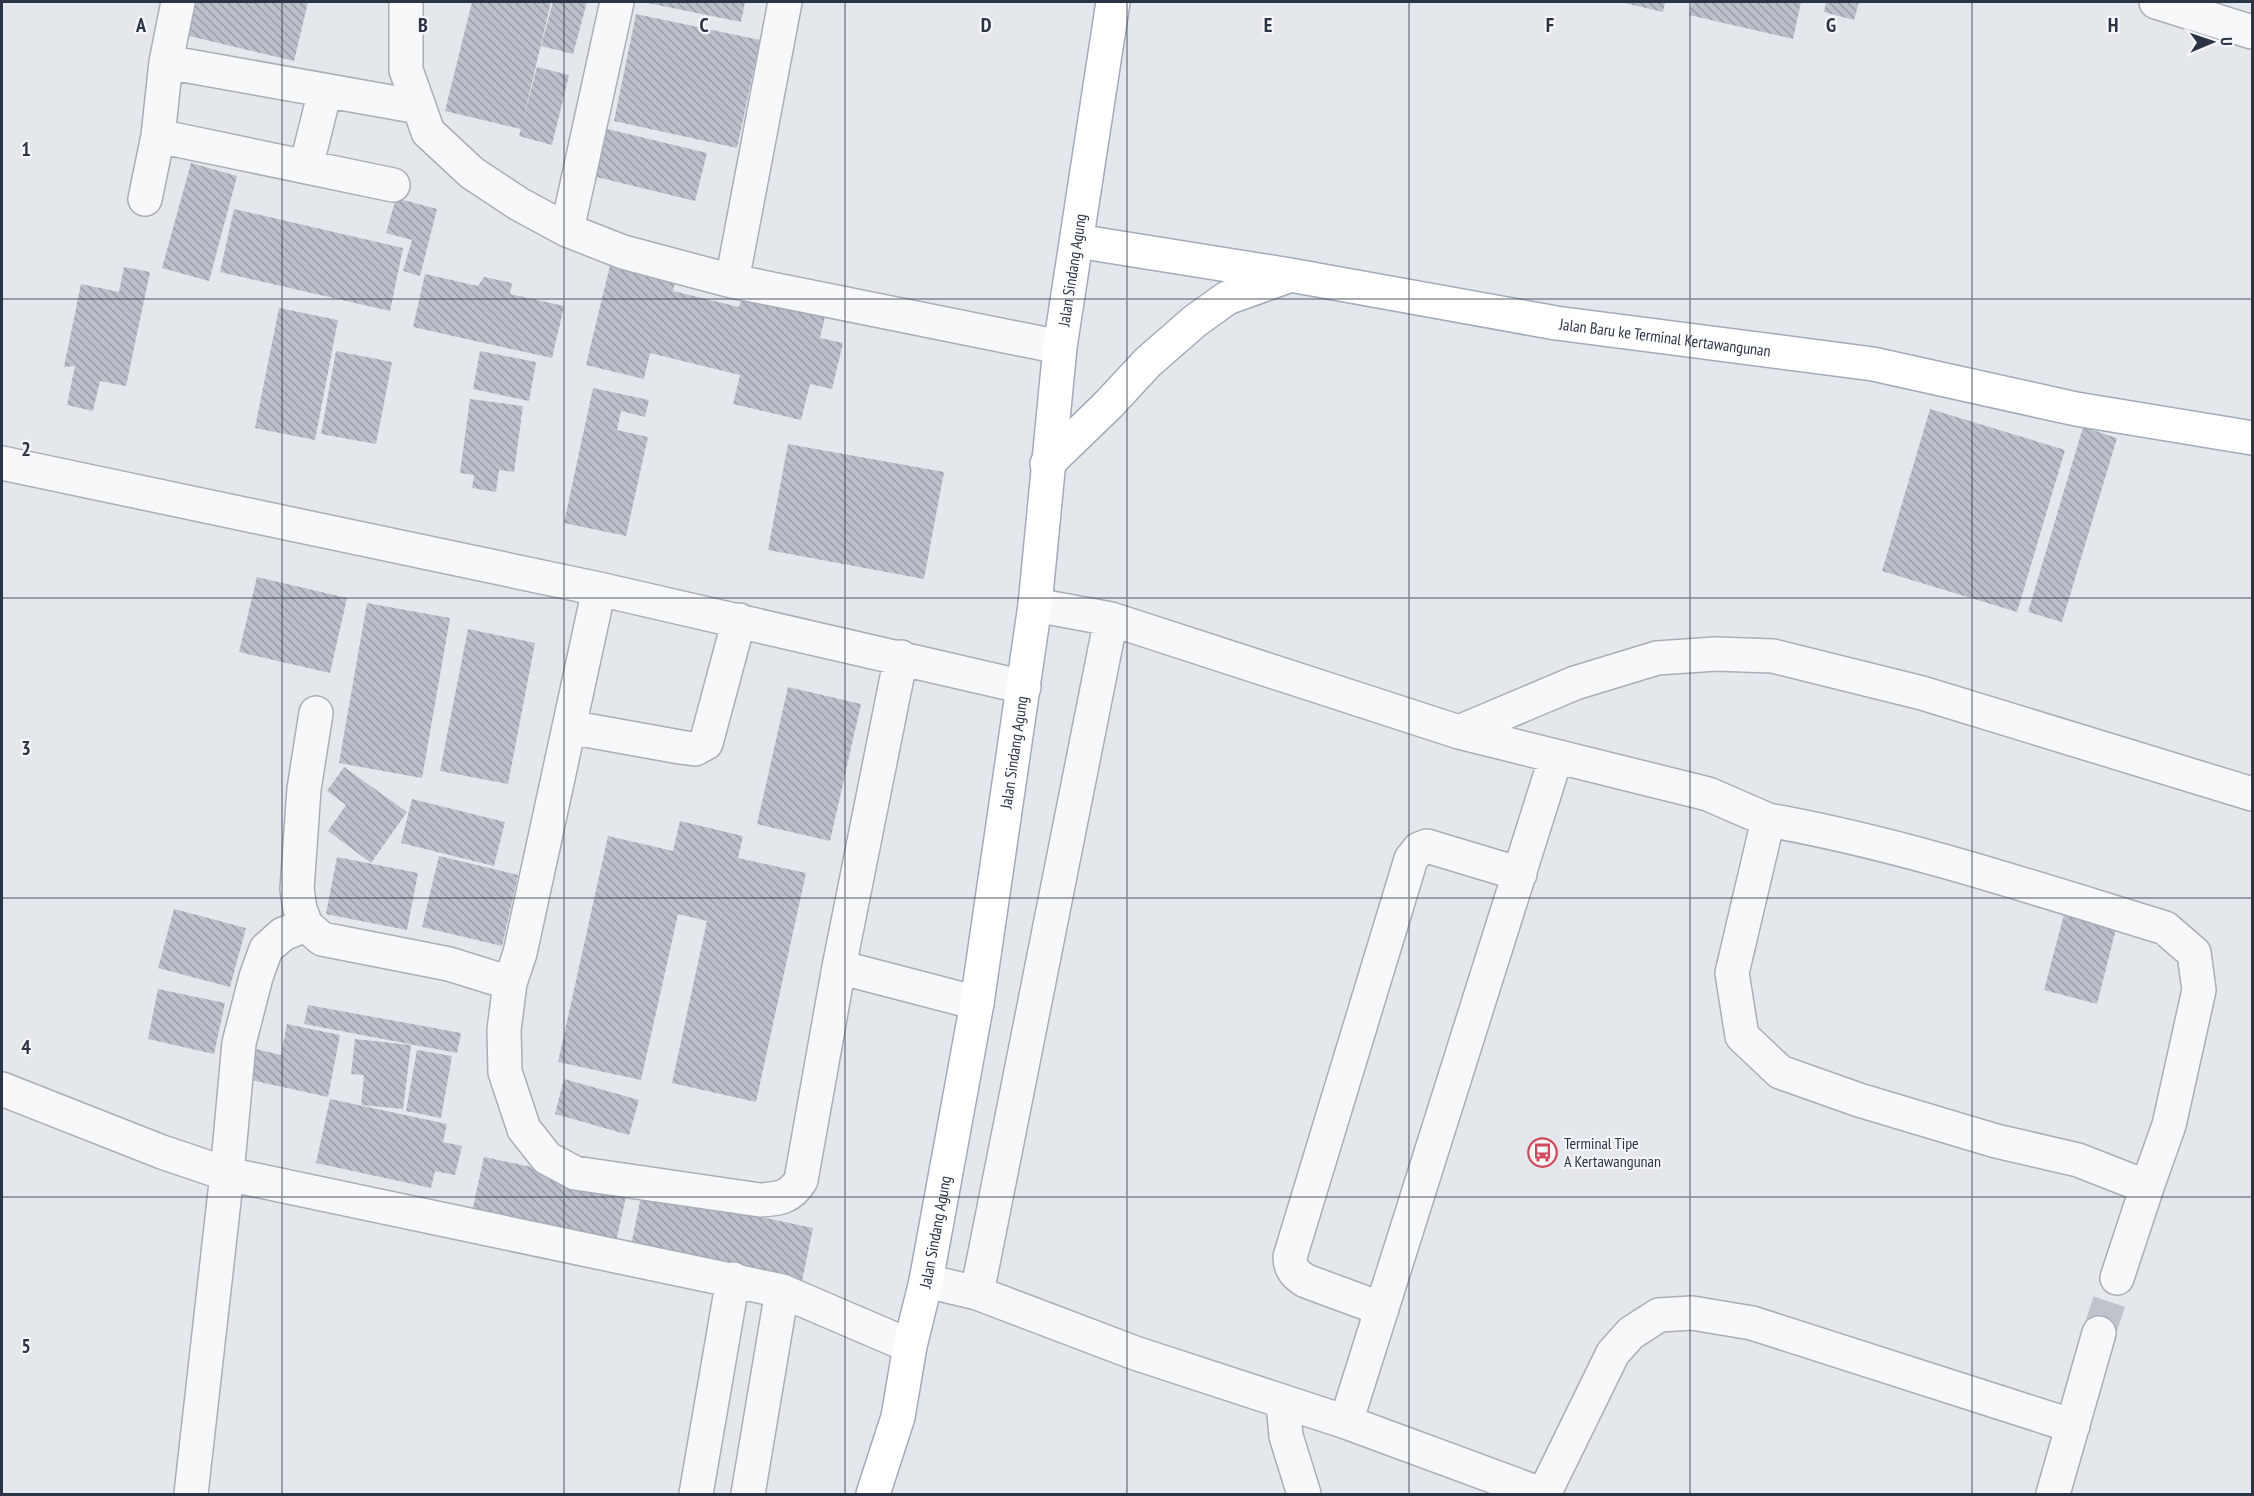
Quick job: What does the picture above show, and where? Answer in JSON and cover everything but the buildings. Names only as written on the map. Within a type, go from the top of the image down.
[{"type":"main road","name":"Jalan Sindang Agung","points":[[873,1494],[898,1417],[910,1347],[926,1281],[977,1004],[1035,605],[1060,347],[1113,2]]},
{"type":"main road","name":"Jalan Baru ke Terminal Kertawangunan","points":[[1077,241],[1290,275],[1556,322],[1873,364],[2076,409],[2253,438]]},
{"type":"main road","points":[[1047,464],[1108,405],[1148,362],[1195,321],[1227,298],[1290,275]]},
{"type":"street","points":[[145,199],[158,136],[166,62],[178,2]]},
{"type":"street","points":[[406,2],[406,70],[428,132],[472,173],[519,204],[567,230],[623,252],[732,281],[1060,347]]},
{"type":"street","points":[[567,230],[617,2]]},
{"type":"street","points":[[732,281],[785,2]]},
{"type":"street","points":[[2156,2],[2241,19]]},
{"type":"street","points":[[166,62],[419,107]]},
{"type":"street","points":[[306,167],[324,91]]},
{"type":"street","points":[[158,136],[393,185]]},
{"type":"street","points":[[2,463],[599,589],[1024,687]]},
{"type":"street","points":[[599,589],[520,953],[510,983],[504,1030],[505,1072],[524,1129],[547,1158],[575,1173],[760,1200],[780,1199],[793,1193],[801,1180],[839,967],[901,657]]},
{"type":"street","points":[[1035,605],[1111,619],[1459,732],[1708,794],[1768,820],[1857,838],[2165,928],[2194,953],[2199,990],[2169,1125],[2117,1278]]},
{"type":"street","points":[[977,1293],[1111,619]]},
{"type":"street","points":[[569,727],[695,749],[706,743],[740,620]]},
{"type":"street","points":[[1459,732],[1575,683],[1657,658],[1716,654],[1773,656],[1922,693],[2253,794]]},
{"type":"street","points":[[316,714],[304,789],[297,889],[300,909],[306,925],[322,939],[449,964],[510,983]]},
{"type":"street","points":[[1346,1422],[1557,757]]},
{"type":"street","points":[[1768,820],[1732,973],[1742,1036],[1780,1072],[1859,1100],[1985,1138],[2078,1160],[2147,1187]]},
{"type":"street","points":[[1382,1308],[1306,1281],[1296,1275],[1290,1265],[1290,1257],[1411,859],[1419,849],[1426,846],[1520,874]]},
{"type":"street","points":[[191,1494],[239,1043],[256,977],[267,949],[283,934],[306,925]]},
{"type":"street","points":[[839,967],[977,1004]]},
{"type":"street","points":[[2,1089],[162,1152],[226,1174],[782,1291],[910,1347]]},
{"type":"street","points":[[696,1494],[733,1279]]},
{"type":"street","points":[[926,1281],[977,1293],[1135,1353],[1346,1422],[1542,1494],[1613,1353],[1631,1333],[1659,1315],[1692,1313],[1752,1323],[2073,1426]]},
{"type":"street","points":[[748,1494],[782,1291]]},
{"type":"street","points":[[2053,1494],[2099,1333]]},
{"type":"street","points":[[1283,1403],[1286,1436],[1304,1494]]},
{"type":"tunnel","points":[[2099,1333],[2117,1278]]},
{"type":"place","name":"Terminal Tipe A Kertawangunan","points":[[1543,1152]]}]
